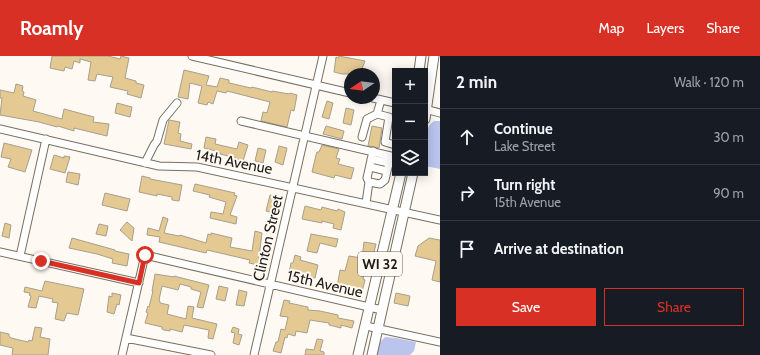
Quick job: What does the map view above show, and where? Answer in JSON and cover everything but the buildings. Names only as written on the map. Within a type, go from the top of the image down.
[{"type":"main road","points":[[419,68],[421,56]]},
{"type":"main road","points":[[426,104],[434,56]]},
{"type":"main road","name":"WI 32","points":[[358,355],[400,176]]},
{"type":"main road","name":"WI 32","points":[[372,355],[412,176]]},
{"type":"street","points":[[192,56],[344,92]]},
{"type":"street","name":"Clinton Street","points":[[254,355],[323,56]]},
{"type":"street","points":[[377,114],[381,100],[392,102]]},
{"type":"street","points":[[145,163],[157,141],[164,120],[177,103]]},
{"type":"street","points":[[428,113],[440,113]]},
{"type":"street","points":[[362,137],[367,119],[377,114],[392,118],[385,142],[392,144]]},
{"type":"street","points":[[241,121],[373,151],[392,160]]},
{"type":"street","name":"14th Avenue","points":[[0,129],[159,166],[197,167],[440,220]]},
{"type":"street","points":[[20,256],[46,139]]},
{"type":"street","points":[[366,203],[369,182],[367,178],[373,151]]},
{"type":"street","points":[[372,159],[392,160]]},
{"type":"street","points":[[369,182],[380,184],[385,180],[387,170],[392,160]]},
{"type":"street","points":[[370,167],[387,170]]},
{"type":"street","points":[[0,252],[139,283],[122,355]]},
{"type":"street","name":"15th Avenue","points":[[139,283],[145,255],[382,310]]},
{"type":"street","points":[[366,326],[440,342]]},
{"type":"street","points":[[126,338],[210,355]]},
{"type":"shaded area","points":[[434,121],[440,121],[440,169],[428,167],[428,129],[430,124]]},
{"type":"shaded area","points":[[385,337],[416,342],[414,351],[410,355],[376,355],[380,342]]},
{"type":"route","points":[[41,261],[139,283],[145,255]]}]
